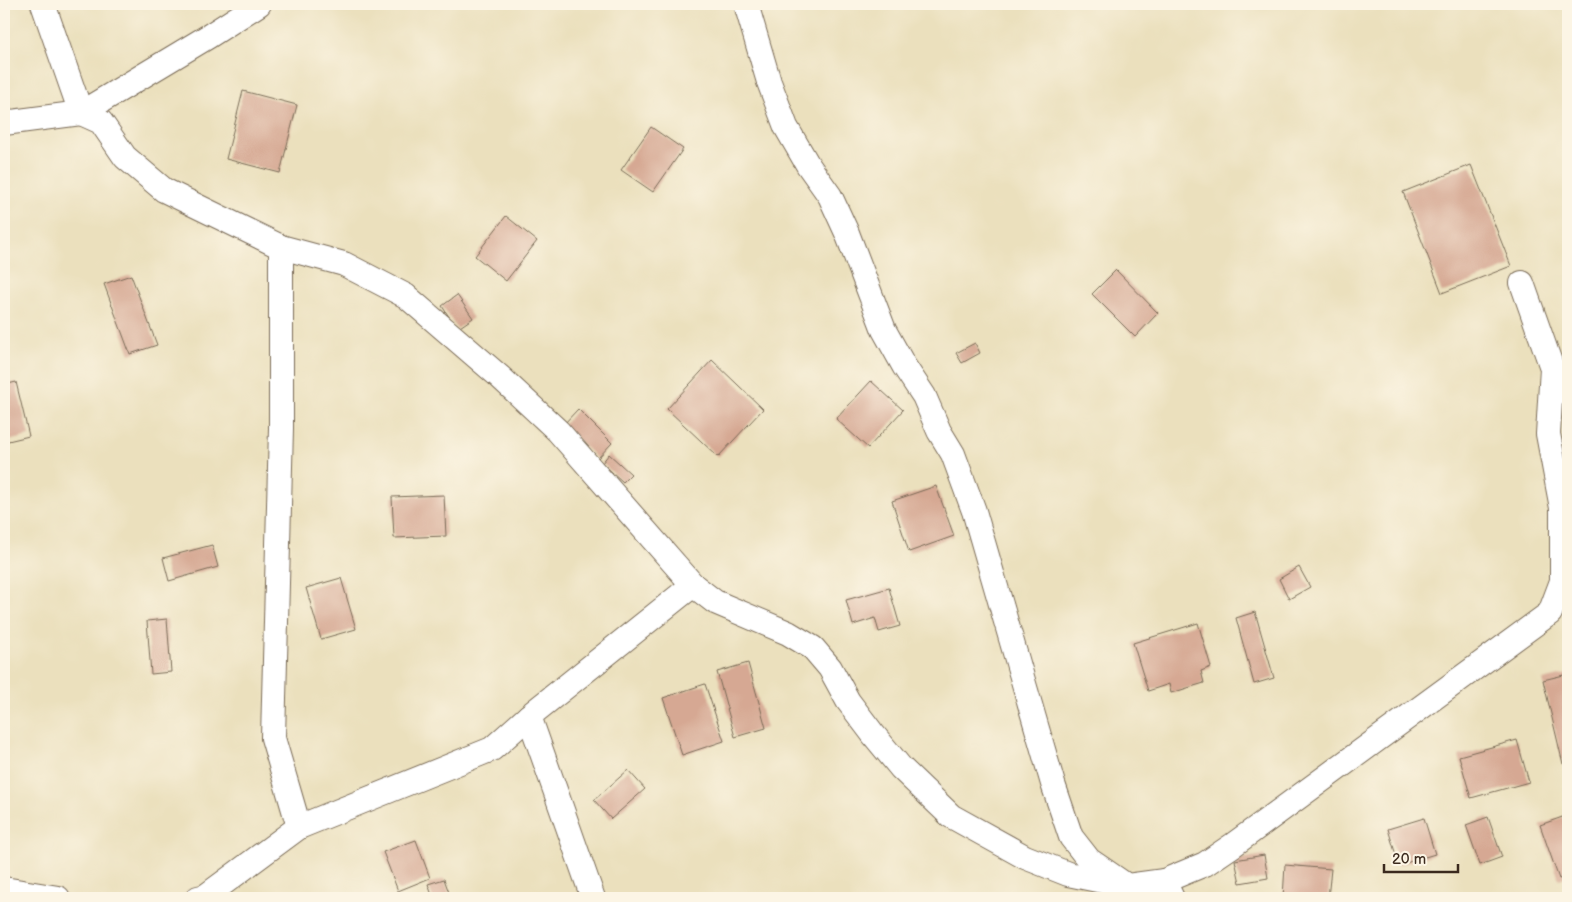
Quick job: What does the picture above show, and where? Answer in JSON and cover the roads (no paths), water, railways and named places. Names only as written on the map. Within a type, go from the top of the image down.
[{"type":"street","points":[[43,4],[81,113],[101,122],[125,157],[164,190],[281,247],[344,264],[406,296],[500,377],[558,431],[693,585],[715,602],[788,632],[813,648],[830,668],[848,701],[873,734],[901,768],[951,816],[1024,857],[1068,874],[1127,886],[1168,890],[1189,870],[1205,864],[1233,845],[1550,613],[1562,580],[1562,508],[1548,434],[1552,368],[1522,282]]},
{"type":"street","points":[[4,123],[81,113],[259,4]]},
{"type":"street","points":[[746,4],[769,82],[786,127],[808,165],[830,196],[847,233],[884,330],[904,366],[924,396],[939,430],[953,454],[974,511],[1053,784],[1071,838],[1089,860],[1127,886]]},
{"type":"street","points":[[281,247],[281,428],[273,738],[299,826]]},
{"type":"street","points":[[198,898],[206,896],[299,826],[492,749],[529,716],[693,585]]},
{"type":"street","points":[[529,716],[594,898]]},
{"type":"street","points":[[1183,898],[1189,870]]},
{"type":"street","points":[[4,888],[58,898]]}]
